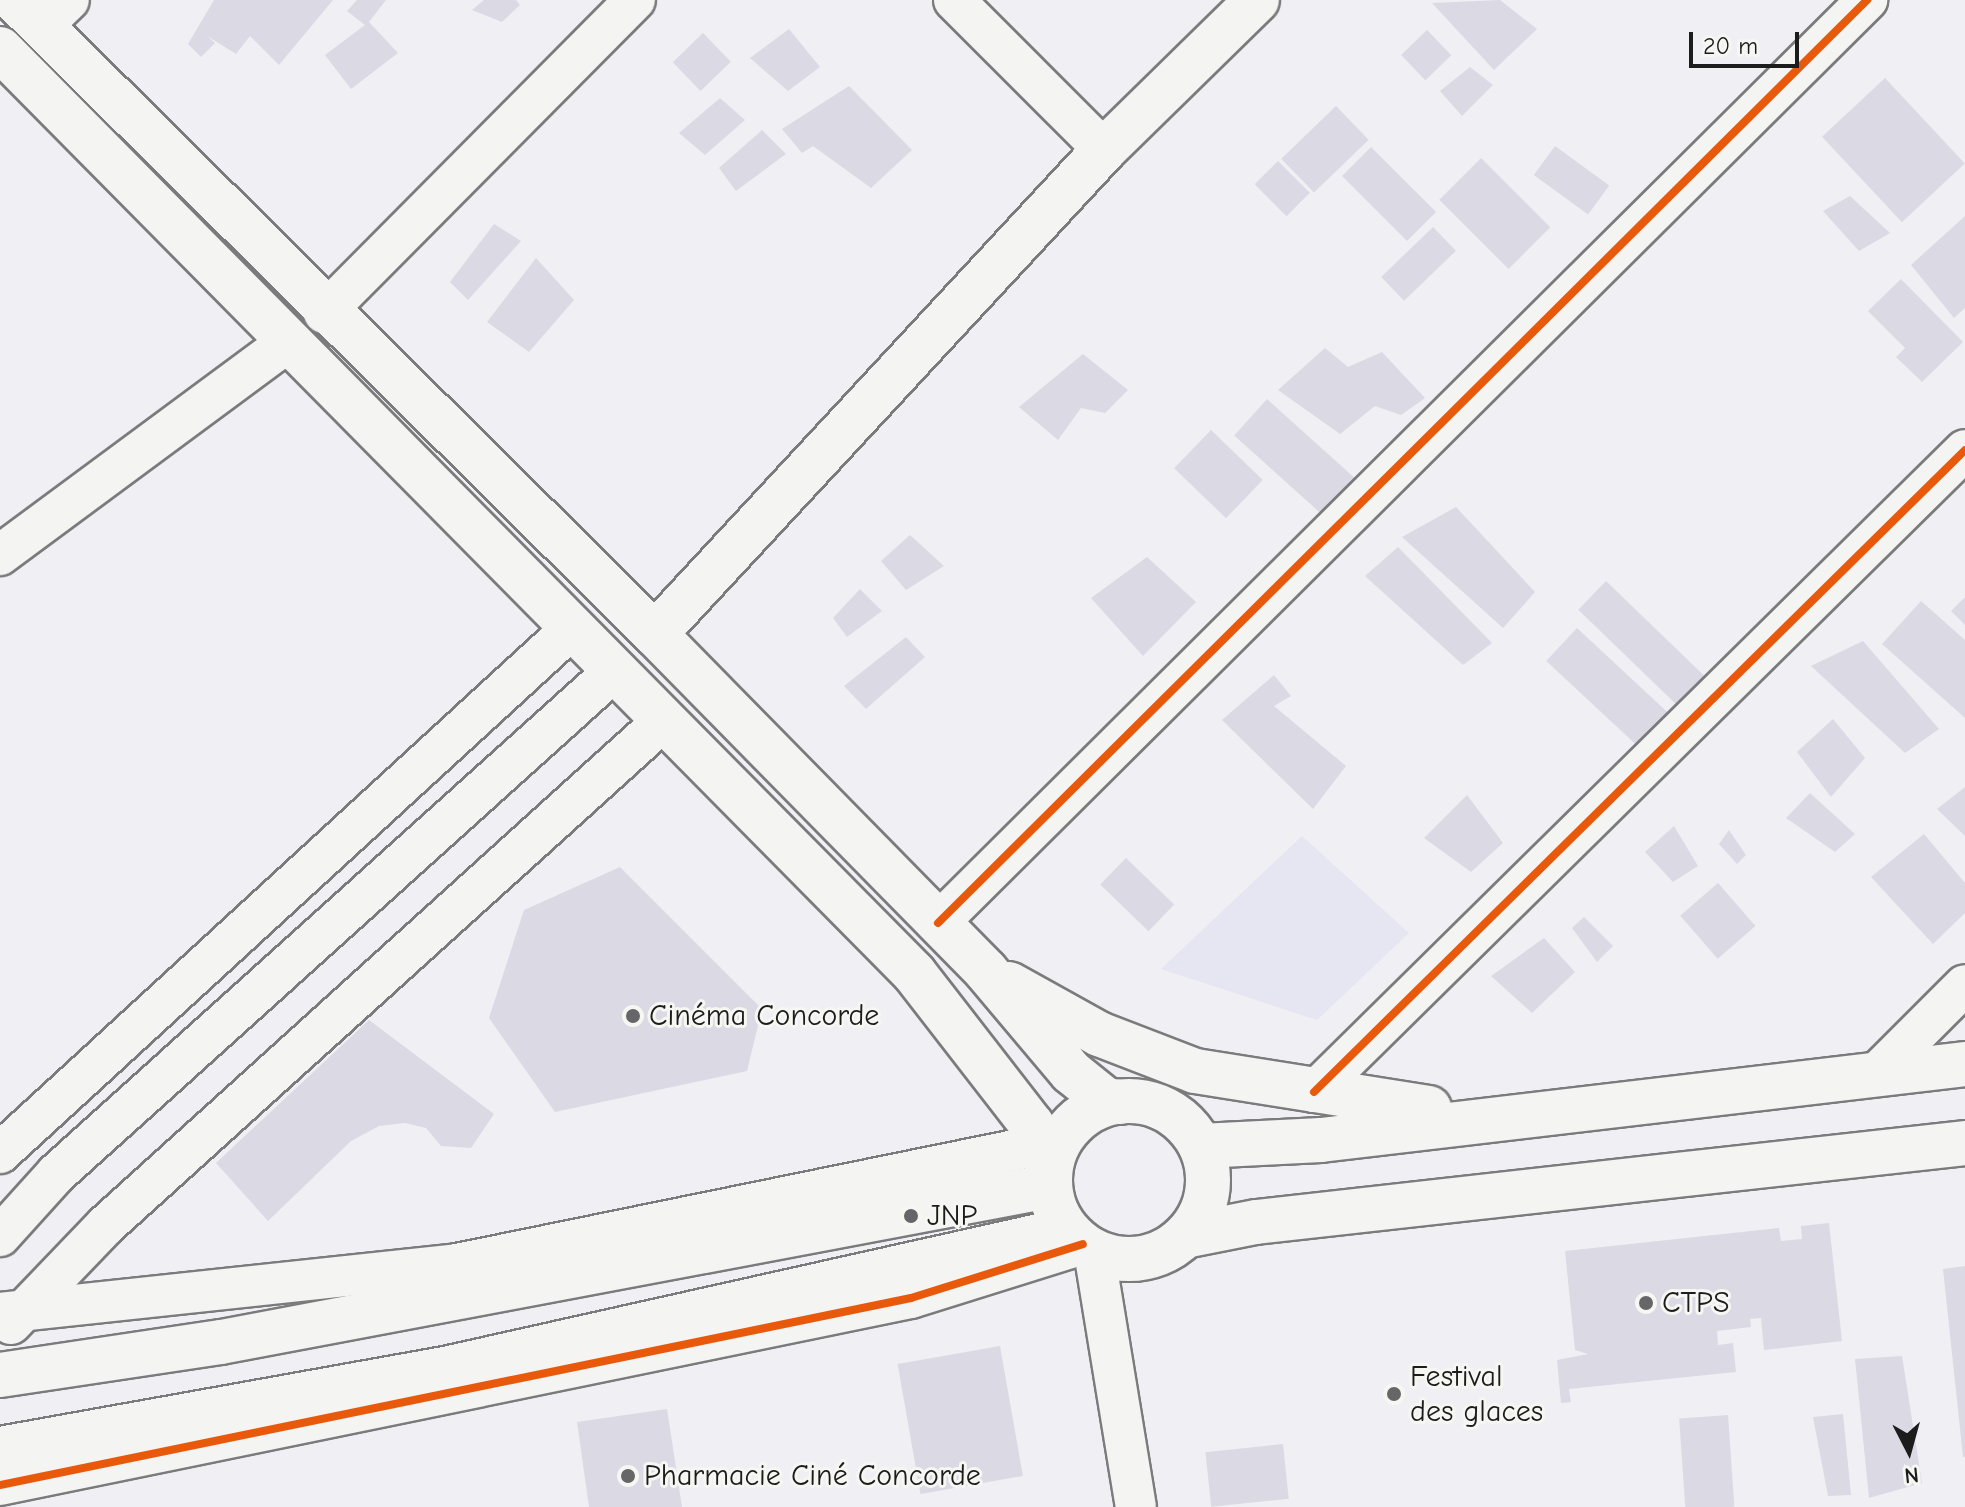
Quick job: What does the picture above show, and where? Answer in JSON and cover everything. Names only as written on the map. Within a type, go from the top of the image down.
[{"type":"main road","points":[[655,634],[1104,150],[1257,0]]},
{"type":"main road","points":[[42,9],[324,313],[655,634],[986,971],[1071,1072],[1106,1100],[1168,1111],[1201,1146],[1207,1197],[1185,1236]]},
{"type":"main road","points":[[6,67],[931,991],[1048,1168],[1081,1242]]},
{"type":"main road","points":[[986,971],[1150,1057],[1314,1092],[1474,1112],[1567,1109]]},
{"type":"main road","points":[[1201,1146],[1965,1064]]},
{"type":"main road","points":[[0,1375],[221,1342],[1048,1168],[1071,1126],[1120,1102]]},
{"type":"main road","points":[[0,1449],[454,1367],[1081,1242],[1142,1258],[1185,1236],[1256,1222],[1965,1143]]},
{"type":"street","points":[[324,313],[635,0]]},
{"type":"street","points":[[954,0],[1104,150]]},
{"type":"street","points":[[938,923],[1867,0]]},
{"type":"street","points":[[0,555],[285,344]]},
{"type":"street","points":[[1314,1092],[1965,450]]},
{"type":"street","points":[[0,1153],[569,631]]},
{"type":"street","points":[[0,1236],[56,1174],[611,674]]},
{"type":"street","points":[[6,1321],[106,1225],[661,723]]},
{"type":"street","points":[[1875,1075],[1965,985]]},
{"type":"street","points":[[6,1321],[457,1264],[1048,1168]]},
{"type":"street","points":[[0,1485],[911,1298],[1081,1242],[1136,1507]]},
{"type":"shaded area","points":[[1302,836],[1409,933],[1317,1020],[1161,969]]},
{"type":"building","points":[[214,0],[333,0],[279,65],[250,36],[236,54],[207,36],[215,43],[201,57],[188,44]]},
{"type":"building","points":[[357,0],[386,0],[369,22],[398,53],[351,89],[325,55],[365,25],[347,11]]},
{"type":"building","points":[[484,0],[516,0],[520,5],[502,22],[472,10]]},
{"type":"building","points":[[1500,0],[1537,29],[1494,70],[1432,3]]},
{"type":"building","points":[[789,29],[820,67],[788,91],[750,58]]},
{"type":"building","points":[[1427,30],[1451,55],[1425,80],[1401,55]]},
{"type":"building","points":[[703,33],[731,62],[701,91],[673,62]]},
{"type":"building","points":[[1470,67],[1493,85],[1462,116],[1440,91]]},
{"type":"building","points":[[1885,78],[1965,164],[1902,222],[1822,137]]},
{"type":"building","points":[[849,86],[912,150],[871,188],[813,146],[802,153],[782,129]]},
{"type":"building","points":[[720,98],[745,120],[705,155],[679,133]]},
{"type":"building","points":[[1336,106],[1369,140],[1314,193],[1281,159]]},
{"type":"building","points":[[762,130],[786,154],[736,191],[719,168]]},
{"type":"building","points":[[1555,146],[1609,185],[1588,215],[1534,175]]},
{"type":"building","points":[[1371,147],[1436,212],[1407,241],[1342,176]]},
{"type":"building","points":[[1481,158],[1550,227],[1509,269],[1439,200]]},
{"type":"building","points":[[1278,161],[1310,193],[1286,216],[1255,184]]},
{"type":"building","points":[[1850,196],[1890,233],[1859,251],[1823,211]]},
{"type":"building","points":[[1965,216],[1965,308],[1954,318],[1911,265]]},
{"type":"building","points":[[494,224],[521,241],[468,300],[450,282]]},
{"type":"building","points":[[1433,227],[1456,251],[1404,301],[1381,277]]},
{"type":"building","points":[[536,258],[574,300],[529,352],[487,322]]},
{"type":"building","points":[[1901,279],[1963,342],[1922,382],[1896,357],[1905,348],[1868,311]]},
{"type":"building","points":[[1325,348],[1348,367],[1382,352],[1425,398],[1401,415],[1375,406],[1340,434],[1278,390]]},
{"type":"building","points":[[1083,354],[1128,390],[1105,413],[1081,408],[1058,440],[1019,407]]},
{"type":"building","points":[[1267,399],[1357,480],[1324,516],[1234,435]]},
{"type":"building","points":[[1211,430],[1263,480],[1226,518],[1174,468]]},
{"type":"building","points":[[1456,507],[1535,592],[1503,628],[1402,537]]},
{"type":"building","points":[[910,535],[944,566],[906,590],[881,561]]},
{"type":"building","points":[[1398,547],[1492,643],[1463,665],[1365,576]]},
{"type":"building","points":[[1147,557],[1196,602],[1143,656],[1091,598]]},
{"type":"building","points":[[1606,581],[1706,678],[1678,706],[1578,610]]},
{"type":"building","points":[[860,589],[882,611],[847,637],[833,618]]},
{"type":"building","points":[[1965,597],[1965,625],[1951,611]]},
{"type":"building","points":[[1921,601],[1965,640],[1965,718],[1882,644]]},
{"type":"building","points":[[1577,628],[1670,715],[1639,748],[1546,661]]},
{"type":"building","points":[[906,637],[925,657],[866,709],[844,686]]},
{"type":"building","points":[[1863,641],[1939,729],[1905,753],[1811,666]]},
{"type":"building","points":[[1274,675],[1291,696],[1274,706],[1346,766],[1313,809],[1222,720]]},
{"type":"building","points":[[1833,719],[1865,758],[1831,797],[1797,752]]},
{"type":"building","points":[[1965,787],[1965,836],[1937,809]]},
{"type":"building","points":[[1810,793],[1855,834],[1835,852],[1786,818]]},
{"type":"building","points":[[1467,795],[1503,843],[1471,872],[1424,838]]},
{"type":"building","points":[[1674,826],[1698,866],[1673,882],[1645,852]]},
{"type":"building","points":[[1729,830],[1746,855],[1737,864],[1719,844]]},
{"type":"building","points":[[1924,834],[1965,883],[1965,913],[1933,944],[1871,877]]},
{"type":"building","points":[[1126,858],[1174,905],[1148,931],[1100,885]]},
{"type":"building","points":[[620,867],[762,1009],[747,1071],[555,1112],[489,1018],[524,910]]},
{"type":"building","points":[[1718,883],[1755,926],[1718,959],[1680,916]]},
{"type":"building","points":[[1584,917],[1613,946],[1597,962],[1572,928]]},
{"type":"building","points":[[1544,938],[1575,972],[1532,1013],[1491,976]]},
{"type":"building","points":[[369,1020],[494,1114],[471,1148],[441,1146],[426,1128],[405,1123],[379,1126],[351,1141],[268,1221],[216,1163]]},
{"type":"building","points":[[1829,1223],[1842,1341],[1764,1350],[1761,1318],[1750,1319],[1751,1327],[1717,1331],[1718,1345],[1733,1343],[1736,1372],[1569,1389],[1571,1402],[1561,1403],[1557,1360],[1588,1354],[1575,1350],[1565,1251],[1779,1228],[1781,1241],[1802,1239],[1801,1226]]},
{"type":"building","points":[[1965,1266],[1965,1457],[1963,1457],[1943,1269]]},
{"type":"building","points":[[1000,1346],[1023,1476],[921,1494],[898,1364]]},
{"type":"building","points":[[1902,1356],[1922,1483],[1869,1498],[1855,1359]]},
{"type":"building","points":[[667,1409],[682,1507],[589,1507],[577,1422]]},
{"type":"building","points":[[1843,1414],[1851,1495],[1828,1496],[1813,1417]]},
{"type":"building","points":[[1728,1415],[1734,1507],[1685,1507],[1679,1418]]},
{"type":"building","points":[[1283,1444],[1289,1499],[1211,1507],[1205,1452]]},
{"type":"cycle path","points":[[938,923],[1867,0]]},
{"type":"cycle path","points":[[1314,1092],[1965,450]]},
{"type":"cycle path","points":[[0,1485],[911,1298],[1083,1244]]},
{"type":"place","name":"Cinéma Concorde","points":[[633,1016]]},
{"type":"place","name":"JNP","points":[[911,1216]]},
{"type":"place","name":"CTPS","points":[[1646,1303]]},
{"type":"place","name":"Festival des glaces","points":[[1394,1394]]},
{"type":"place","name":"Pharmacie Ciné Concorde","points":[[628,1476]]}]
